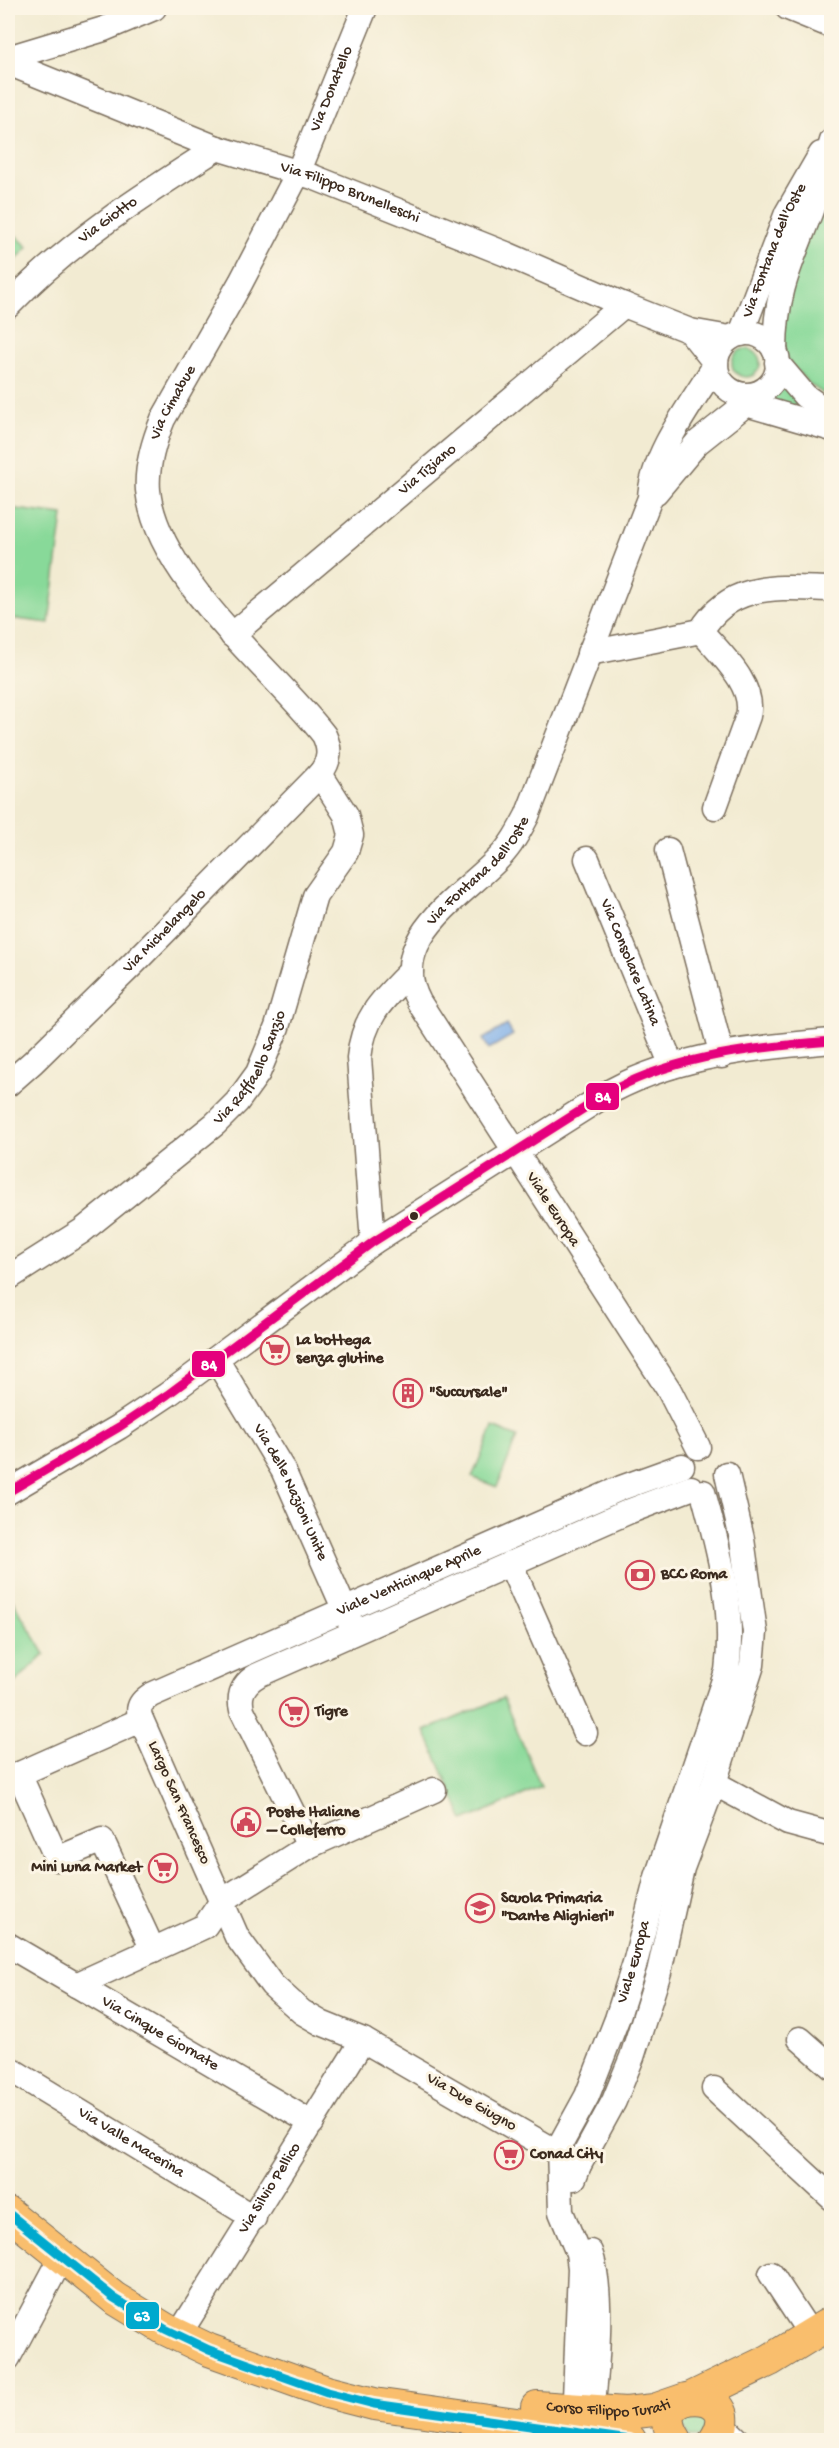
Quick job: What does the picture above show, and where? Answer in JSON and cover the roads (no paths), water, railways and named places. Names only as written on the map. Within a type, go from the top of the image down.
[{"type":"main road","name":"Corso Filippo Turati","points":[[8,2213],[114,2298],[178,2336],[209,2350],[350,2398],[494,2431],[530,2408],[630,2440]]},
{"type":"main road","points":[[724,2432],[770,2360],[821,2328]]},
{"type":"main road","name":"Corso Filippo Turati","points":[[584,2425],[689,2398],[770,2360]]},
{"type":"main road","points":[[676,2440],[671,2433],[670,2416],[679,2402],[689,2398],[704,2398],[711,2402],[717,2408],[724,2432]]},
{"type":"street","points":[[8,58],[104,29],[154,8]]},
{"type":"street","name":"Via Donatello","points":[[298,173],[365,8]]},
{"type":"street","points":[[788,8],[831,26]]},
{"type":"street","name":"Via Filippo Brunelleschi","points":[[8,63],[218,148],[298,173],[506,254],[690,331],[736,336]]},
{"type":"street","name":"Via Fontana dell'Oste","points":[[736,336],[787,213],[802,183],[831,141]]},
{"type":"street","name":"Via Fontana dell'Oste","points":[[776,357],[776,315],[781,287],[820,185],[831,141]]},
{"type":"street","name":"Via Giotto","points":[[8,306],[55,261],[105,222],[218,148]]},
{"type":"street","name":"Via Cimabue","points":[[298,173],[241,282],[169,406],[156,436],[150,464],[150,498],[163,536],[189,579],[232,634],[324,735],[330,752],[320,774]]},
{"type":"street","name":"Via Tiziano","points":[[232,634],[624,305]]},
{"type":"street","points":[[690,331],[716,364],[722,382],[737,394],[747,400],[831,429]]},
{"type":"street","points":[[716,364],[722,345],[736,336],[761,337],[797,388],[831,415]]},
{"type":"street","points":[[747,400],[772,381],[776,357]]},
{"type":"street","name":"Via Fontana dell'Oste","points":[[373,1242],[358,1058],[366,1026],[373,1011],[411,971],[413,953],[428,926],[499,859],[519,832],[650,498],[653,480],[660,461],[716,364]]},
{"type":"street","name":"Via Fontana dell'Oste","points":[[650,498],[697,443],[747,400]]},
{"type":"street","points":[[589,652],[701,630],[719,607],[738,596],[771,589],[831,588]]},
{"type":"street","points":[[701,630],[748,691],[750,703],[748,716],[715,807]]},
{"type":"street","name":"Via Michelangelo","points":[[8,1084],[134,963],[320,774]]},
{"type":"street","name":"Via Raffaello Sanzio","points":[[8,1278],[82,1231],[215,1124],[237,1102],[258,1073],[275,1034],[315,896],[349,844],[351,835],[346,815],[320,774]]},
{"type":"street","points":[[668,850],[722,1056]]},
{"type":"street","name":"Via Consolare Latina","points":[[587,859],[672,1066]]},
{"type":"street","name":"Viale Europa","points":[[411,971],[418,1002],[669,1390],[698,1447]]},
{"type":"street","points":[[8,1492],[119,1427],[216,1359],[373,1242],[613,1090],[672,1066],[775,1046],[831,1041]]},
{"type":"street","name":"Via delle Nazioni Unite","points":[[216,1359],[283,1470],[354,1632]]},
{"type":"street","points":[[698,1447],[712,1447],[723,1455],[726,1461],[725,1480],[716,1489],[697,1490],[684,1478],[682,1466],[688,1454],[698,1447]]},
{"type":"street","name":"Viale Venticinque Aprile","points":[[13,1777],[140,1713],[151,1695],[621,1488],[682,1466]]},
{"type":"street","name":"Viale Europa","points":[[584,2425],[598,2296],[593,2261],[574,2209],[573,2181],[579,2165],[614,2101],[632,2057],[659,1972],[682,1868],[714,1783],[750,1674],[755,1638],[741,1539],[727,1474]]},
{"type":"street","name":"Viale Europa","points":[[558,2153],[588,2096],[615,2025],[635,1964],[657,1876],[726,1671],[729,1644],[726,1595],[718,1547],[697,1490]]},
{"type":"street","name":"Viale Venticinque Aprile","points":[[309,1846],[242,1710],[240,1701],[242,1690],[253,1678],[630,1511],[697,1490]]},
{"type":"street","points":[[510,1563],[585,1733]]},
{"type":"street","name":"Largo San Francesco","points":[[140,1713],[237,1937],[249,1956],[286,2000],[321,2023],[363,2040]]},
{"type":"street","points":[[13,1777],[57,1859],[102,1840],[153,1950]]},
{"type":"street","points":[[714,1783],[788,1823],[831,1836]]},
{"type":"street","points":[[76,1985],[205,1926],[222,1901],[309,1846],[434,1790]]},
{"type":"street","name":"Via Cinque Giornate","points":[[8,1945],[312,2123]]},
{"type":"street","points":[[800,2039],[831,2067]]},
{"type":"street","name":"Via Due Giugno","points":[[363,2040],[579,2165]]},
{"type":"street","name":"Via Silvio Pellico","points":[[178,2336],[254,2218],[363,2040]]},
{"type":"street","name":"Via Valle Macerina","points":[[8,2068],[254,2218]]},
{"type":"street","points":[[714,2089],[831,2198]]},
{"type":"street","points":[[558,2153],[561,2212],[578,2253],[580,2268],[584,2425]]},
{"type":"street","points":[[8,2358],[62,2257]]},
{"type":"street","points":[[771,2274],[821,2328]]},
{"type":"water","points":[[507,1025],[513,1035],[489,1049],[483,1039]]},
{"type":"place","name":"La bottega senza glutine","points":[[275,1350]]},
{"type":"place","name":"\"Succursale\"","points":[[408,1393]]},
{"type":"place","name":"BCC Roma","points":[[640,1575]]},
{"type":"place","name":"Tigre","points":[[294,1712]]},
{"type":"place","name":"Poste Italiane – Colleferro","points":[[246,1822]]},
{"type":"place","name":"Mini Luna Market","points":[[163,1868]]},
{"type":"place","name":"Scuola Primaria \"Dante Alighieri\"","points":[[480,1908]]},
{"type":"place","name":"Conad City","points":[[509,2155]]}]
